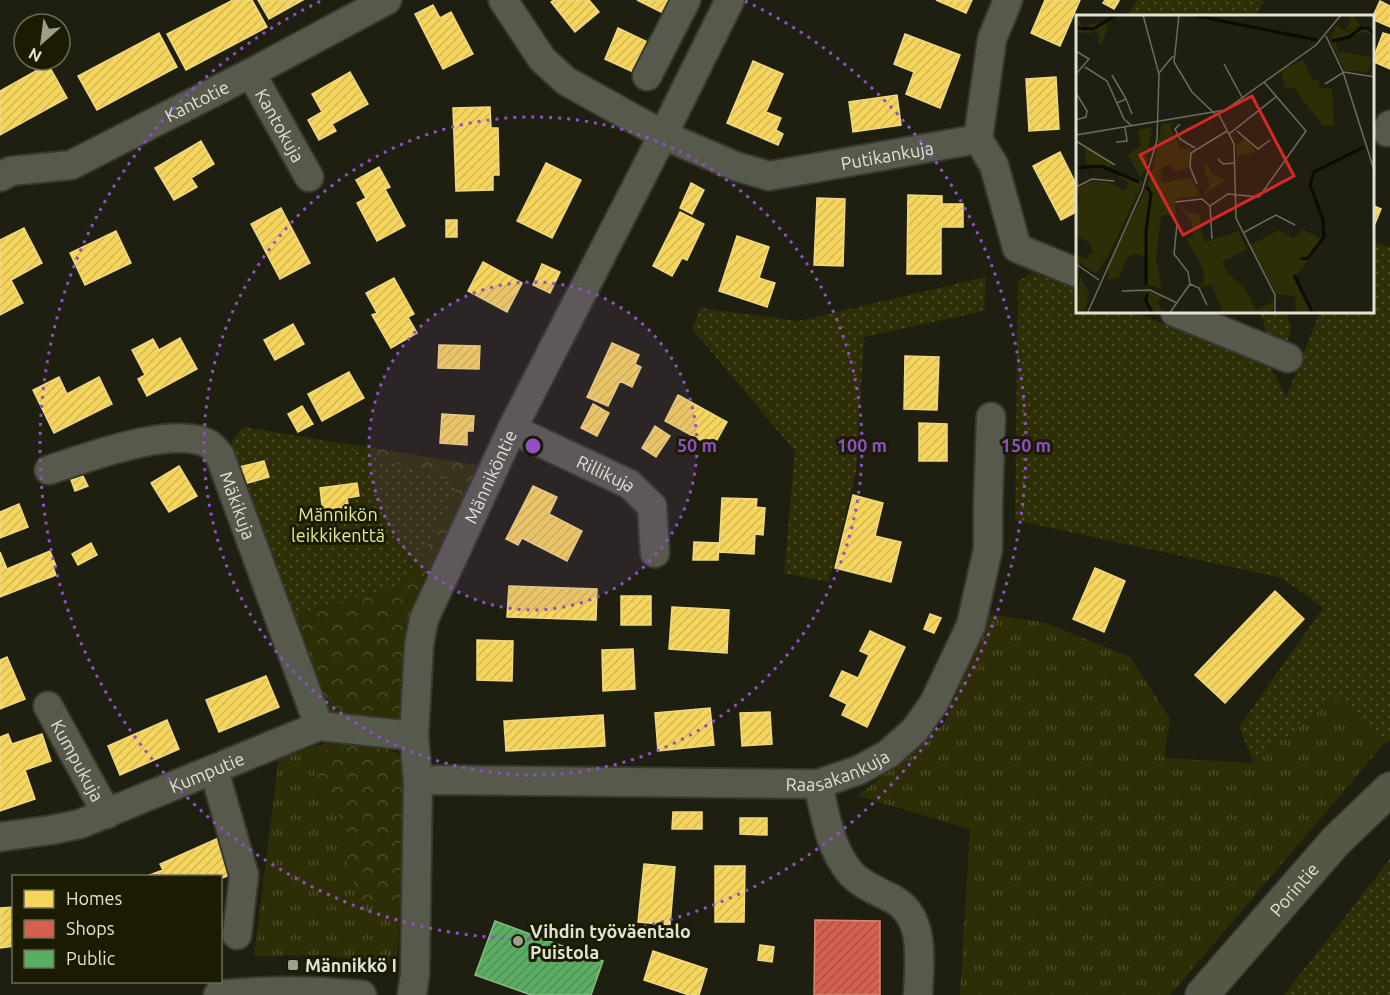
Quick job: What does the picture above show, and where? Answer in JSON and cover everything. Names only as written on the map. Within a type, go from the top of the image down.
[{"type":"highway","name":"Porintie","points":[[1202,995],[1335,842],[1390,789]]},
{"type":"street","name":"Kantotie","points":[[0,177],[11,171],[70,165],[387,0]]},
{"type":"street","points":[[503,0],[542,59],[566,81],[663,135]]},
{"type":"street","points":[[647,76],[686,0]]},
{"type":"street","name":"Männiköntie","points":[[412,995],[415,974],[418,782],[414,736],[419,645],[424,619],[512,429],[730,0]]},
{"type":"street","points":[[1008,0],[992,39],[978,139],[994,165],[1017,248],[1076,272]]},
{"type":"street","name":"Kantokuja","points":[[250,73],[309,177]]},
{"type":"street","name":"Putikankuja","points":[[663,135],[735,166],[769,176],[978,139]]},
{"type":"street","points":[[1179,314],[1288,358]]},
{"type":"street","name":"Raasakankuja","points":[[418,782],[461,780],[818,784],[859,770],[888,754],[915,730],[934,704],[971,625],[988,549],[991,417]]},
{"type":"street","name":"Rillikuja","points":[[512,429],[629,484],[652,506],[655,553]]},
{"type":"street","name":"Mäkikuja","points":[[49,470],[135,443],[182,438],[208,443],[220,456],[319,726]]},
{"type":"street","name":"Kumpukuja","points":[[48,706],[107,814]]},
{"type":"street","name":"Kumputie","points":[[0,837],[80,824],[319,726],[414,736]]},
{"type":"street","points":[[214,770],[244,876],[237,934]]},
{"type":"street","points":[[818,784],[834,847],[850,873],[871,888],[899,902],[913,919],[920,947],[918,995]]},
{"type":"street","points":[[218,995],[255,991],[339,992],[362,995]]},
{"type":"green space","points":[[1137,0],[1264,0],[1256,15],[1128,15]]},
{"type":"green space","points":[[1375,241],[1390,247],[1390,739],[1384,744],[1335,698],[1254,763],[1239,727],[1323,608],[1282,578],[1015,520],[1018,282],[1032,272],[1076,289],[1076,314],[1139,314],[1270,366],[1286,397],[1319,314],[1375,314]]},
{"type":"green space","points":[[986,277],[984,311],[864,337],[856,472],[829,582],[784,573],[795,451],[692,329],[700,308],[799,321]]},
{"type":"green space","points":[[1261,314],[1287,314],[1291,328],[1286,347],[1269,341]]},
{"type":"green space","name":"Männikön leikkikenttä","points":[[243,427],[316,439],[459,483],[409,582],[289,617],[233,456],[232,440]]},
{"type":"green space","points":[[316,439],[484,466],[406,718],[394,727],[336,719],[321,706],[289,617],[409,582],[459,483]]},
{"type":"green space","points":[[990,614],[1046,623],[1130,657],[1170,719],[1164,758],[1254,763],[1335,698],[1384,744],[1170,995],[960,995],[970,829],[858,796],[944,724]]},
{"type":"green space","points":[[330,742],[316,776],[340,817],[350,874],[363,902],[401,911],[396,966],[322,955],[254,956],[279,757]]},
{"type":"green space","points":[[330,742],[382,747],[400,756],[407,763],[401,911],[363,902],[350,874],[340,817],[316,776]]},
{"type":"green space","points":[[1390,859],[1390,995],[1284,995]]},
{"type":"building: Homes","points":[[233,0],[252,0],[267,27],[186,70],[167,34]]},
{"type":"building: Homes","points":[[258,0],[303,0],[269,19]]},
{"type":"building: Homes","points":[[554,0],[589,0],[599,12],[575,32],[551,2]]},
{"type":"building: Homes","points":[[637,0],[672,0],[665,14]]},
{"type":"building: Homes","points":[[936,0],[972,0],[966,13]]},
{"type":"building: Homes","points":[[1045,0],[1080,0],[1060,46],[1031,33]]},
{"type":"building: Homes","points":[[1105,0],[1119,1],[1114,9],[1103,3]]},
{"type":"building: Homes","points":[[1380,1],[1390,6],[1390,27],[1375,20],[1373,15]]},
{"type":"building: Homes","points":[[433,5],[440,18],[451,12],[473,54],[443,69],[415,14]]},
{"type":"building: Homes","points":[[618,28],[658,47],[644,77],[605,59]]},
{"type":"building: Homes","points":[[159,33],[177,67],[97,110],[78,76]]},
{"type":"building: Homes","points":[[1383,33],[1390,35],[1390,69],[1375,62],[1375,54]]},
{"type":"building: Homes","points":[[905,34],[960,55],[940,108],[906,94],[914,72],[894,64]]},
{"type":"building: Homes","points":[[753,61],[783,74],[766,112],[781,118],[776,130],[783,134],[778,145],[727,123]]},
{"type":"building: Homes","points":[[34,72],[52,72],[67,98],[0,135],[0,91]]},
{"type":"building: Homes","points":[[350,72],[368,104],[332,124],[336,131],[319,140],[308,120],[322,112],[312,94]]},
{"type":"building: Homes","points":[[1056,77],[1059,129],[1029,131],[1026,79]]},
{"type":"building: Homes","points":[[897,95],[901,125],[853,132],[849,102]]},
{"type":"building: Homes","points":[[490,107],[491,128],[498,128],[499,175],[493,175],[493,190],[456,191],[453,108]]},
{"type":"building: Homes","points":[[201,141],[214,164],[191,178],[197,187],[174,200],[155,168]]},
{"type":"building: Homes","points":[[1060,152],[1076,184],[1076,212],[1061,220],[1033,166]]},
{"type":"building: Homes","points":[[546,163],[581,180],[552,238],[517,221]]},
{"type":"building: Homes","points":[[379,167],[390,187],[385,189],[405,226],[377,241],[357,203],[366,198],[356,180]]},
{"type":"building: Homes","points":[[691,183],[704,190],[692,214],[680,208]]},
{"type":"building: Homes","points":[[908,195],[942,196],[942,204],[963,204],[963,227],[941,227],[941,274],[907,274]]},
{"type":"building: Homes","points":[[817,198],[845,199],[843,266],[814,265]]},
{"type":"building: Homes","points":[[1375,206],[1381,209],[1375,224]]},
{"type":"building: Homes","points":[[281,208],[310,263],[280,279],[251,224]]},
{"type":"building: Homes","points":[[680,212],[704,224],[687,260],[682,258],[672,276],[653,266]]},
{"type":"building: Homes","points":[[446,220],[457,220],[457,237],[446,237]]},
{"type":"building: Homes","points":[[24,228],[42,263],[11,280],[23,303],[0,315],[0,240]]},
{"type":"building: Homes","points":[[116,231],[131,263],[85,285],[70,253]]},
{"type":"building: Homes","points":[[737,236],[769,247],[759,278],[775,283],[767,307],[719,291]]},
{"type":"building: Homes","points":[[483,262],[522,283],[507,312],[468,291]]},
{"type":"building: Homes","points":[[542,264],[560,272],[550,293],[533,285]]},
{"type":"building: Homes","points":[[394,278],[414,314],[408,317],[417,333],[391,348],[372,315],[377,313],[366,293]]},
{"type":"building: Homes","points":[[293,324],[304,344],[275,360],[264,340]]},
{"type":"building: Homes","points":[[180,338],[197,369],[147,396],[138,379],[145,375],[132,350],[153,339],[159,350]]},
{"type":"building: Homes","points":[[612,343],[639,355],[635,364],[641,367],[632,387],[620,381],[608,406],[587,397]]},
{"type":"building: Homes","points":[[439,345],[480,346],[479,369],[438,368]]},
{"type":"building: Homes","points":[[905,356],[939,357],[937,410],[904,409]]},
{"type":"building: Homes","points":[[349,372],[364,398],[322,421],[308,394]]},
{"type":"building: Homes","points":[[59,377],[67,394],[99,377],[112,404],[54,433],[33,390]]},
{"type":"building: Homes","points":[[678,395],[727,422],[713,447],[665,421]]},
{"type":"building: Homes","points":[[593,404],[609,413],[597,436],[581,428]]},
{"type":"building: Homes","points":[[302,406],[313,424],[298,432],[288,414]]},
{"type":"building: Homes","points":[[442,414],[474,416],[473,431],[467,431],[467,445],[440,443]]},
{"type":"building: Homes","points":[[919,423],[947,424],[947,461],[919,461]]},
{"type":"building: Homes","points":[[655,426],[670,436],[656,457],[642,448]]},
{"type":"building: Homes","points":[[264,461],[269,477],[244,484],[239,467]]},
{"type":"building: Homes","points":[[179,466],[197,496],[169,512],[151,483]]},
{"type":"building: Homes","points":[[83,476],[88,486],[75,491],[71,480]]},
{"type":"building: Homes","points":[[357,483],[359,496],[347,498],[349,510],[323,513],[320,488]]},
{"type":"building: Homes","points":[[533,486],[557,497],[549,514],[582,531],[567,561],[522,538],[518,545],[506,539]]},
{"type":"building: Homes","points":[[853,495],[883,503],[875,536],[901,542],[891,582],[835,568]]},
{"type":"building: Homes","points":[[722,498],[757,499],[756,507],[765,508],[763,535],[755,534],[754,554],[719,552]]},
{"type":"building: Homes","points":[[19,504],[28,527],[0,538],[0,512]]},
{"type":"building: Homes","points":[[694,542],[719,543],[718,560],[693,560]]},
{"type":"building: Homes","points":[[91,543],[97,555],[78,565],[72,554]]},
{"type":"building: Homes","points":[[50,551],[56,566],[53,567],[56,575],[0,597],[0,552],[7,569]]},
{"type":"building: Homes","points":[[1095,568],[1125,581],[1104,632],[1073,619]]},
{"type":"building: Homes","points":[[509,586],[597,589],[596,620],[507,617]]},
{"type":"building: Homes","points":[[1275,591],[1304,619],[1225,703],[1195,675]]},
{"type":"building: Homes","points":[[621,596],[651,596],[651,625],[621,625]]},
{"type":"building: Homes","points":[[672,607],[729,610],[727,653],[669,649]]},
{"type":"building: Homes","points":[[930,614],[941,618],[934,633],[924,629]]},
{"type":"building: Homes","points":[[870,631],[905,647],[867,727],[842,715],[847,704],[830,696],[842,671],[858,678],[869,655],[860,651]]},
{"type":"building: Homes","points":[[477,640],[513,641],[512,681],[477,680]]},
{"type":"building: Homes","points":[[633,649],[635,689],[603,691],[602,650]]},
{"type":"building: Homes","points":[[7,657],[25,699],[0,709],[0,660]]},
{"type":"building: Homes","points":[[266,676],[279,707],[219,732],[206,700]]},
{"type":"building: Homes","points":[[710,708],[714,745],[658,751],[655,713]]},
{"type":"building: Homes","points":[[770,712],[772,744],[742,746],[740,713]]},
{"type":"building: Homes","points":[[603,715],[605,746],[506,751],[504,721]]},
{"type":"building: Homes","points":[[167,720],[179,749],[120,775],[108,746]]},
{"type":"building: Homes","points":[[8,734],[12,744],[42,734],[51,761],[25,770],[35,799],[0,811],[0,737]]},
{"type":"building: Homes","points":[[673,812],[702,812],[702,829],[672,829]]},
{"type":"building: Homes","points":[[740,818],[767,818],[767,835],[740,834]]},
{"type":"building: Homes","points":[[223,836],[238,871],[222,878],[222,875],[150,875],[163,870],[160,864]]},
{"type":"building: Homes","points":[[644,864],[675,867],[670,925],[638,922]]},
{"type":"building: Homes","points":[[715,866],[745,866],[744,922],[715,922]]},
{"type":"building: Homes","points":[[12,907],[12,946],[0,948],[0,908]]},
{"type":"building: Homes","points":[[760,945],[774,947],[772,962],[758,960]]},
{"type":"building: Homes","points":[[653,951],[707,969],[699,995],[689,995],[644,980]]},
{"type":"building: Shops","points":[[815,920],[880,921],[880,995],[814,995]]},
{"type":"building: Public","name":"Vihdin työväentalo Puistola","points":[[495,921],[603,961],[591,995],[531,995],[475,975]]},
{"type":"place","name":"Vihdin työväentalo Puistola","points":[[518,941]]},
{"type":"place","name":"Männikkö I","points":[[293,965]]}]
